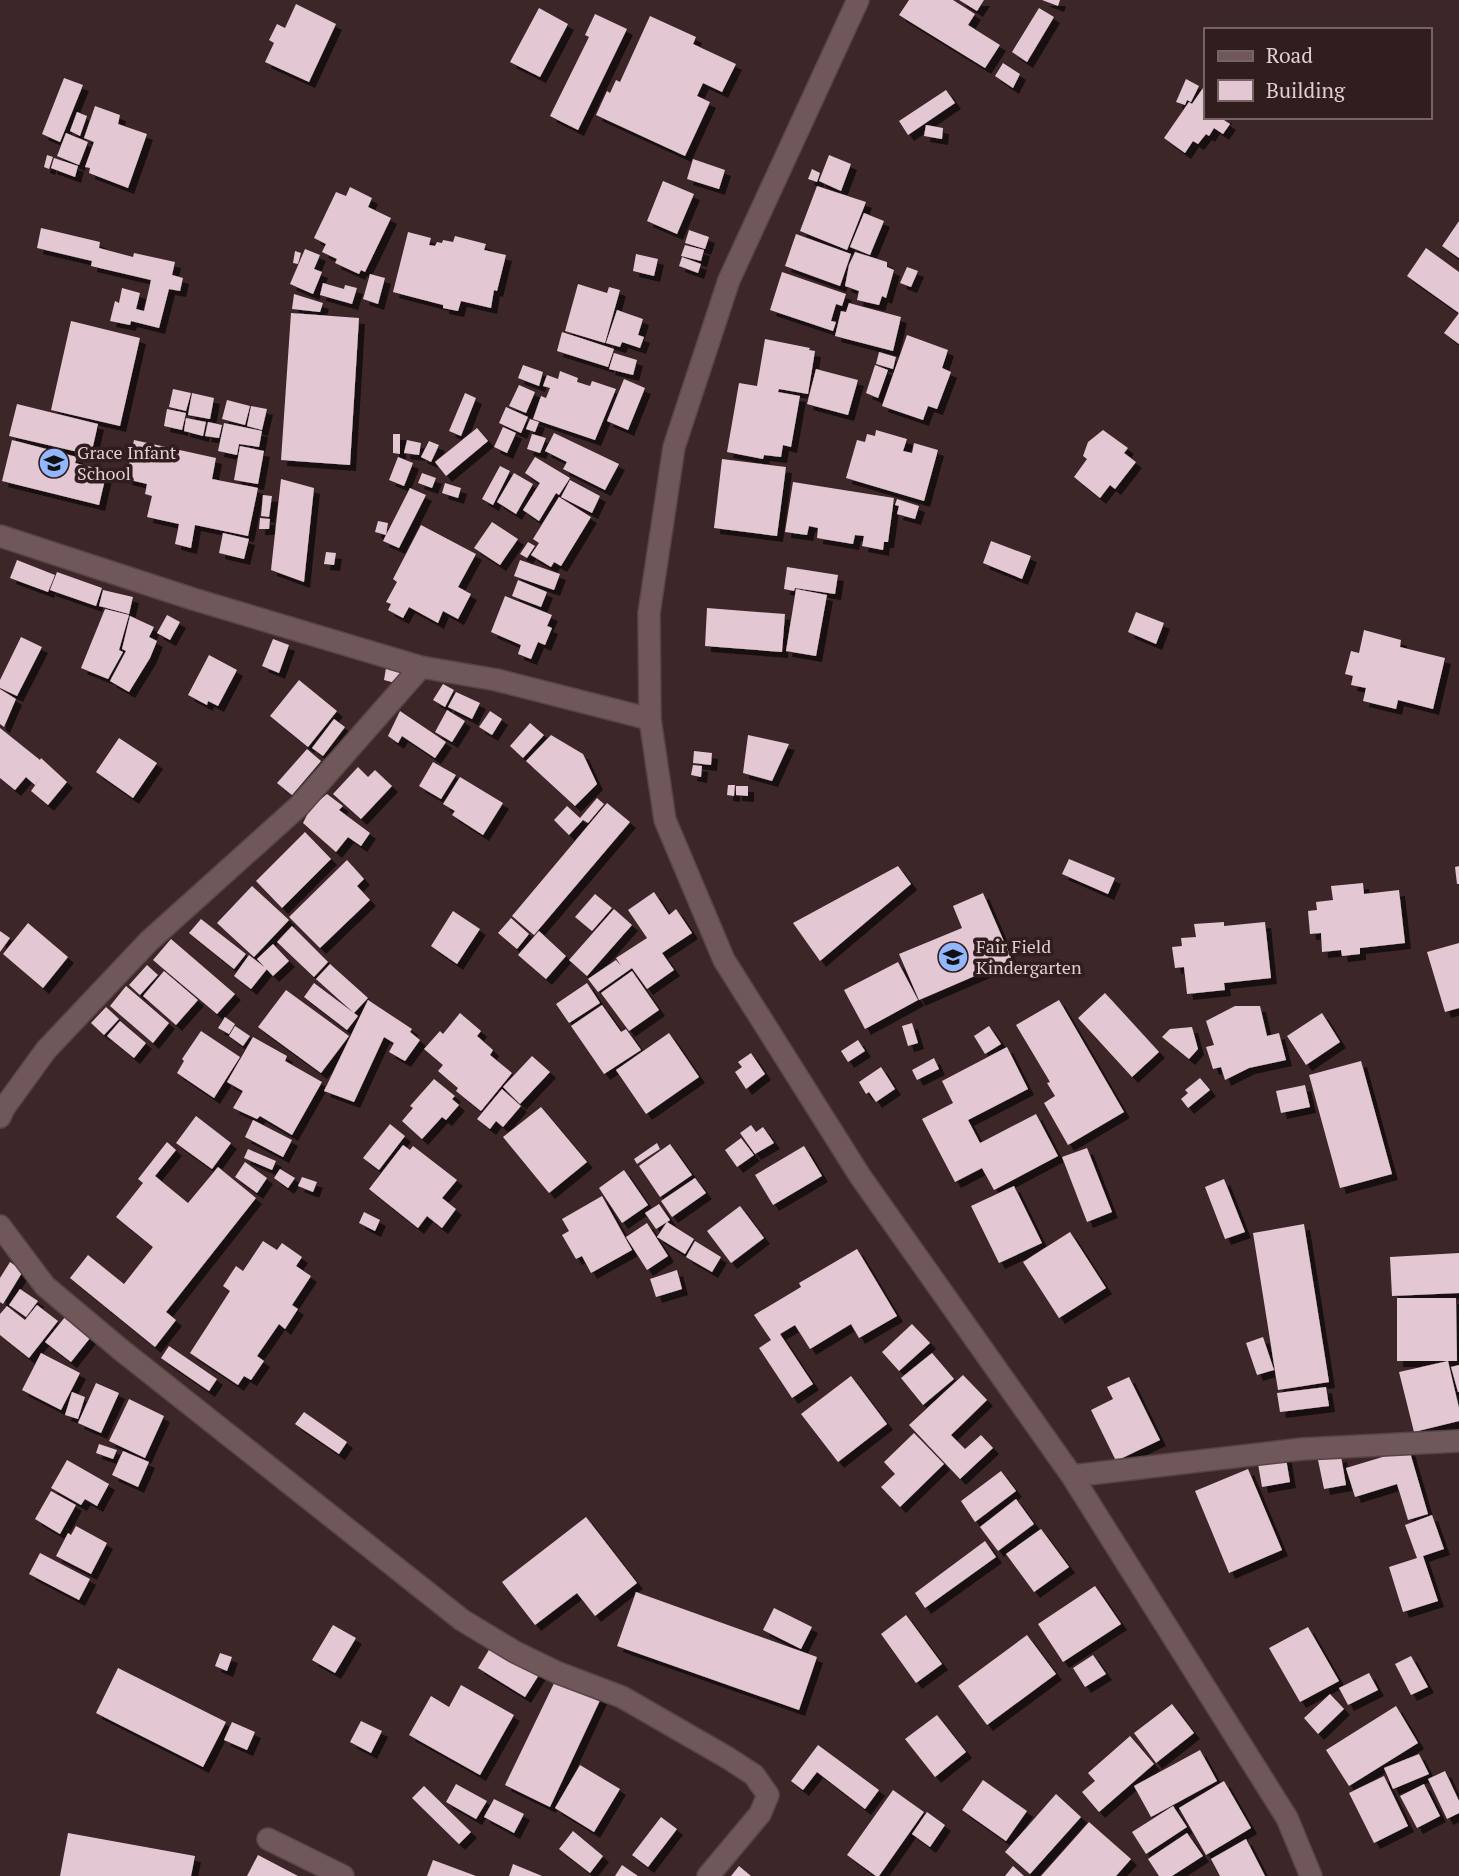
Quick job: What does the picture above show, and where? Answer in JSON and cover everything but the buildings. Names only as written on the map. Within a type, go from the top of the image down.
[{"type":"street","points":[[858,0],[729,280],[674,447],[649,613],[650,719],[665,820],[724,960],[860,1175],[1072,1476],[1287,1818],[1311,1876]]},
{"type":"street","points":[[0,536],[193,599],[421,667],[497,680],[650,719]]},
{"type":"street","points":[[0,1117],[46,1050],[149,941],[299,806],[421,667]]},
{"type":"street","points":[[0,1226],[45,1286],[141,1366],[462,1620],[515,1652],[556,1672],[622,1697],[754,1775],[768,1795],[760,1814],[708,1876]]},
{"type":"street","points":[[1072,1476],[1302,1449],[1459,1441]]},
{"type":"street","points":[[268,1839],[343,1876]]},
{"type":"place","name":"Grace Infant School","points":[[54,463]]},
{"type":"place","name":"Fair Field Kindergarten","points":[[953,957]]}]
